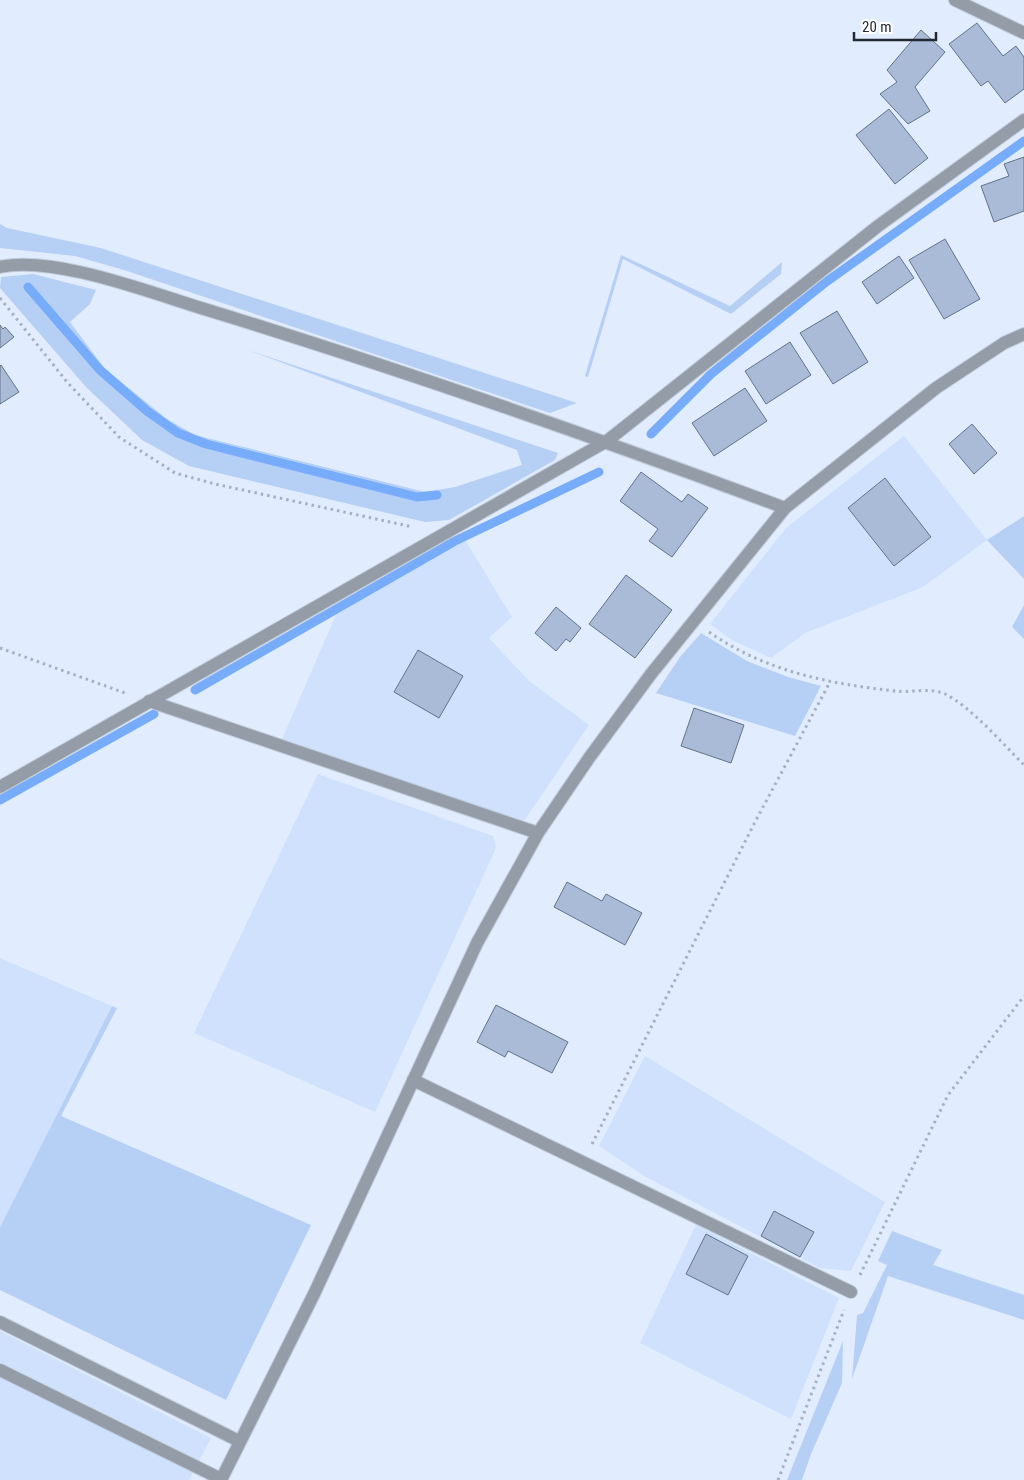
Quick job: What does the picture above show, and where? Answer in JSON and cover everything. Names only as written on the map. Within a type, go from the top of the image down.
[{"type":"street","points":[[955,0],[1024,33]]},
{"type":"street","points":[[0,787],[442,533],[607,441],[878,226],[1024,120]]},
{"type":"street","points":[[0,267],[9,265],[39,266],[83,272],[272,329],[607,441],[785,508]]},
{"type":"street","points":[[0,1370],[221,1480],[239,1440],[314,1294],[477,943],[538,833],[651,674],[785,508],[936,388],[1004,343],[1024,334]]},
{"type":"street","points":[[149,701],[538,833]]},
{"type":"street","points":[[413,1080],[851,1292]]},
{"type":"street","points":[[0,1322],[239,1440]]},
{"type":"path","points":[[0,298],[68,382],[119,437],[176,473],[215,484],[442,533]]},
{"type":"path","points":[[694,621],[726,644],[768,664],[814,680],[898,692],[924,691],[942,693],[957,701],[1024,765]]},
{"type":"path","points":[[0,648],[149,701]]},
{"type":"path","points":[[583,1162],[751,831],[830,682]]},
{"type":"path","points":[[778,1480],[851,1292],[948,1095],[1024,996]]},
{"type":"shaded area","points":[[0,224],[7,228],[101,248],[577,403],[550,413],[124,270],[75,256],[0,248]]},
{"type":"shaded area","points":[[621,255],[730,306],[782,262],[781,274],[731,314],[623,259],[588,377],[585,376]]},
{"type":"shaded area","points":[[33,274],[96,290],[90,304],[70,322],[105,369],[167,419],[195,435],[425,492],[455,487],[522,465],[517,450],[245,349],[558,453],[555,460],[449,520],[425,522],[189,466],[142,440],[86,387],[0,288],[1,277]]},
{"type":"shaded area","points":[[904,436],[987,540],[923,587],[805,633],[771,658],[732,640],[710,624],[786,528]]},
{"type":"shaded area","points":[[1024,516],[1024,579],[987,540]]},
{"type":"shaded area","points":[[465,540],[512,617],[489,638],[529,681],[589,725],[524,821],[282,739],[336,615]]},
{"type":"shaded area","points":[[1024,605],[1024,639],[1012,627]]},
{"type":"shaded area","points":[[701,633],[747,661],[788,677],[821,686],[795,736],[656,693],[680,657]]},
{"type":"shaded area","points":[[318,774],[493,836],[496,848],[375,1112],[194,1033]]},
{"type":"shaded area","points":[[0,958],[112,1006],[0,1227]]},
{"type":"shaded area","points":[[112,1006],[117,1008],[61,1116],[311,1225],[226,1400],[0,1290],[0,1227]]},
{"type":"shaded area","points":[[645,1056],[885,1202],[851,1271],[820,1268],[646,1177],[599,1146]]},
{"type":"shaded area","points":[[696,1225],[839,1298],[791,1419],[640,1343]]},
{"type":"shaded area","points":[[892,1231],[942,1250],[933,1265],[1024,1295],[1024,1320],[888,1276],[852,1379],[857,1315],[863,1313],[887,1265],[878,1261]]},
{"type":"shaded area","points":[[0,1331],[211,1438],[189,1480],[0,1480]]},
{"type":"shaded area","points":[[843,1341],[842,1383],[811,1454],[802,1480],[787,1480]]},
{"type":"building","points":[[977,23],[1003,56],[1016,46],[1024,57],[1024,89],[1005,103],[988,81],[981,86],[949,44]]},
{"type":"building","points":[[921,30],[945,52],[915,87],[930,111],[908,124],[880,94],[897,82],[887,70]]},
{"type":"building","points":[[889,109],[928,158],[895,184],[856,135]]},
{"type":"building","points":[[1024,157],[1024,211],[994,222],[981,186],[1009,176],[1004,164]]},
{"type":"building","points":[[945,239],[980,299],[944,319],[909,260]]},
{"type":"building","points":[[899,256],[914,278],[877,304],[862,282]]},
{"type":"building","points":[[837,311],[868,362],[833,384],[800,333]]},
{"type":"building","points":[[0,325],[3,329],[5,327],[14,337],[0,348]]},
{"type":"building","points":[[790,342],[811,375],[766,404],[745,371]]},
{"type":"building","points":[[0,366],[19,392],[0,404]]},
{"type":"building","points":[[745,388],[767,421],[714,456],[692,423]]},
{"type":"building","points":[[972,424],[997,453],[974,474],[949,444]]},
{"type":"building","points":[[641,472],[682,502],[688,494],[708,508],[672,557],[649,541],[658,529],[620,501]]},
{"type":"building","points":[[885,478],[931,537],[894,566],[848,508]]},
{"type":"building","points":[[626,575],[672,610],[635,658],[589,624]]},
{"type":"building","points":[[556,607],[581,628],[570,642],[566,639],[556,651],[535,633]]},
{"type":"building","points":[[418,650],[463,676],[439,718],[394,692]]},
{"type":"building","points":[[694,708],[744,725],[731,763],[681,746]]},
{"type":"building","points":[[567,882],[602,901],[606,894],[642,913],[625,945],[554,907]]},
{"type":"building","points":[[496,1005],[568,1042],[552,1073],[508,1051],[505,1057],[477,1042]]},
{"type":"building","points":[[774,1211],[814,1232],[800,1257],[761,1236]]},
{"type":"building","points":[[706,1234],[748,1256],[728,1295],[686,1274]]},
{"type":"waterway","points":[[651,434],[711,374],[826,282],[1024,141]]},
{"type":"waterway","points":[[28,287],[100,370],[147,411],[178,433],[206,444],[417,497],[437,495]]},
{"type":"waterway","points":[[195,690],[455,541],[599,472]]},
{"type":"waterway","points":[[0,800],[154,714]]}]
